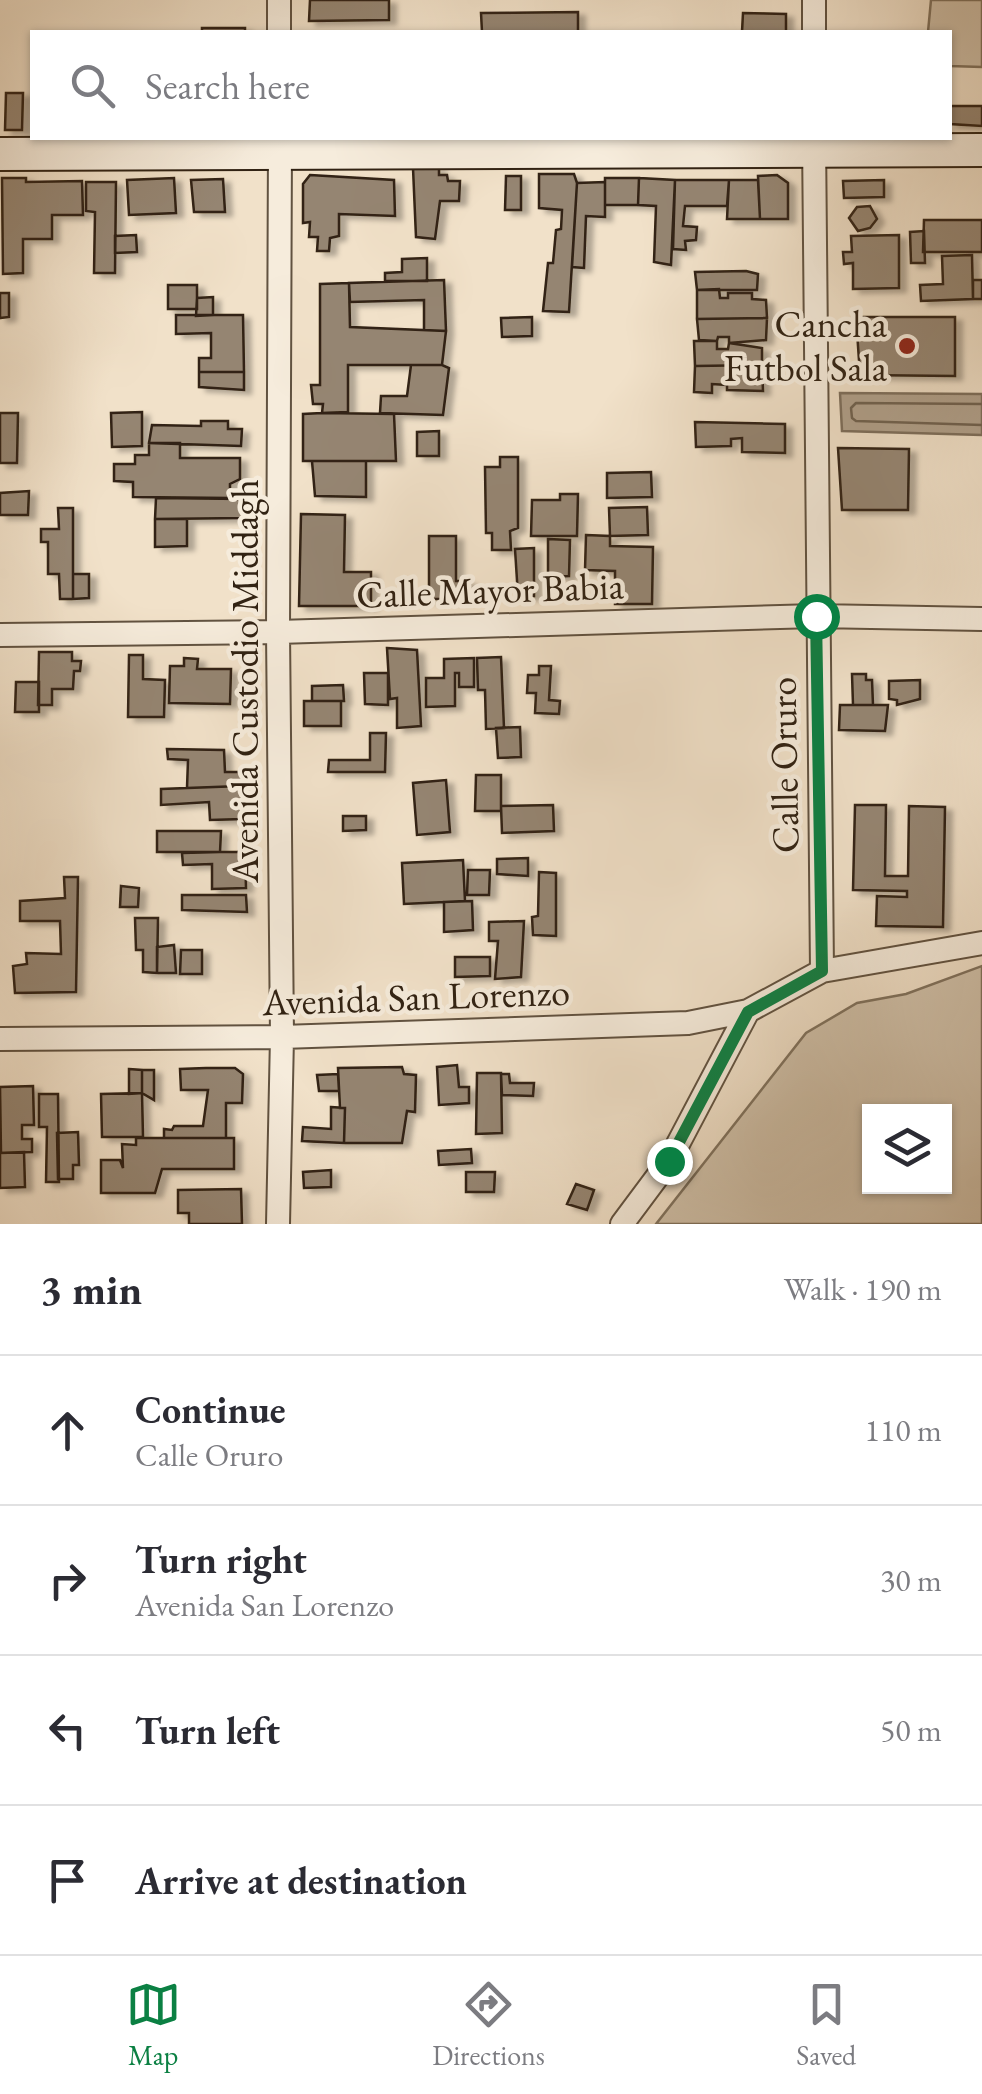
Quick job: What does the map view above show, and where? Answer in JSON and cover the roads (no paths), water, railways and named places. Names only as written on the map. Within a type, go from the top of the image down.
[{"type":"main road","points":[[0,154],[280,144],[814,144],[982,150]]},
{"type":"street","points":[[279,0],[279,30]]},
{"type":"street","points":[[814,0],[814,30]]},
{"type":"street","name":"Avenida Custodio Middagh","points":[[278,1224],[282,1037],[278,632],[280,144]]},
{"type":"street","name":"Calle Oruro","points":[[814,144],[822,971]]},
{"type":"street","name":"Calle Mayor Babia","points":[[0,635],[278,632],[816,616],[982,619]]},
{"type":"street","name":"Avenida San Lorenzo","points":[[0,1040],[282,1037],[688,1023],[748,1012],[822,971],[982,942]]},
{"type":"street","points":[[622,1224],[669,1161],[748,1012]]},
{"type":"water","points":[[840,393],[982,394],[982,435],[842,431]]},
{"type":"place","name":"Cancha Futbol Sala","points":[[907,346]]}]
